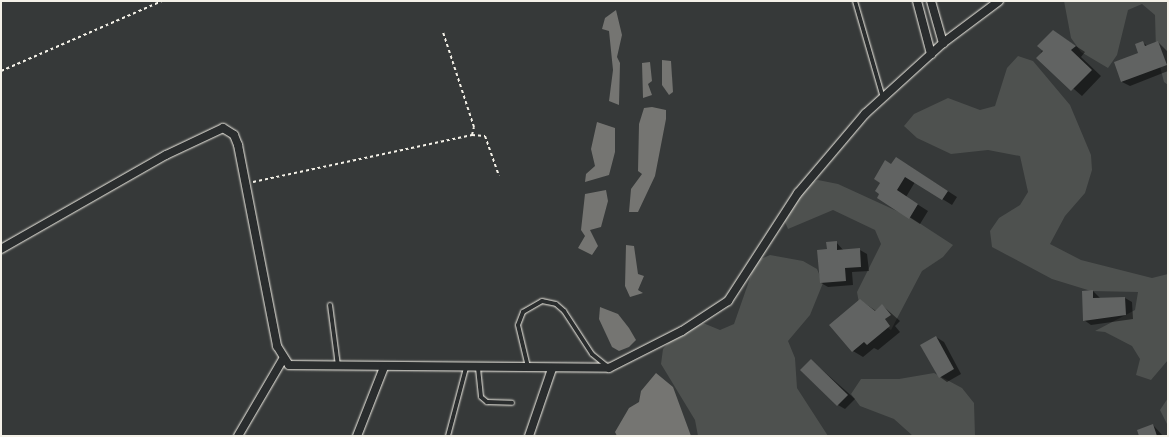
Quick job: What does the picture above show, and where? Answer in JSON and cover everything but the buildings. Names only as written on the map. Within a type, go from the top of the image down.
[{"type":"street","points":[[917,1],[931,54]]},
{"type":"street","points":[[931,1],[943,43]]},
{"type":"street","points":[[1,249],[216,129],[234,134],[246,184],[277,346],[283,359],[293,366],[552,369],[609,368],[682,331],[728,301],[798,193],[883,98],[943,43],[988,5],[999,1]]},
{"type":"street","points":[[238,436],[283,359]]},
{"type":"street","points":[[357,436],[384,367]]},
{"type":"street","points":[[529,436],[552,369]]},
{"type":"lane","points":[[856,1],[883,98]]},
{"type":"lane","points":[[528,368],[518,325],[523,312],[542,301],[556,304],[564,311],[592,354],[609,368]]},
{"type":"lane","points":[[330,305],[338,367]]},
{"type":"lane","points":[[448,436],[466,368]]},
{"type":"lane","points":[[478,368],[481,397],[487,402],[512,403]]},
{"type":"path","points":[[1,71],[162,1]]},
{"type":"path","points":[[443,32],[474,127],[472,135]]},
{"type":"path","points":[[246,184],[472,135],[485,136],[499,176]]},
{"type":"shaded area","points":[[1064,1],[1168,1],[1168,85],[1164,82],[1156,51],[1155,15],[1142,4],[1128,10],[1117,55],[1108,68],[1081,52],[1071,38]]},
{"type":"shaded area","points":[[616,10],[622,35],[617,57],[620,63],[619,105],[609,101],[613,70],[609,31],[602,29],[605,18]]},
{"type":"shaded area","points":[[1018,56],[1033,61],[1070,105],[1091,155],[1092,170],[1085,193],[1065,216],[1050,244],[1081,260],[1152,278],[1168,274],[1168,360],[1151,380],[1136,375],[1140,359],[1132,346],[1105,332],[1095,331],[1135,310],[1138,292],[1091,291],[1052,279],[992,247],[990,231],[999,218],[1020,205],[1028,192],[1020,156],[988,150],[951,154],[917,138],[904,126],[914,114],[948,98],[980,110],[995,106],[1007,68]]},
{"type":"shaded area","points":[[662,60],[671,61],[673,92],[669,95],[662,85]]},
{"type":"shaded area","points":[[650,62],[652,81],[648,84],[652,95],[643,98],[642,63]]},
{"type":"shaded area","points":[[652,107],[666,110],[666,119],[655,176],[638,212],[629,212],[631,189],[642,174],[638,171],[639,124],[644,108]]},
{"type":"shaded area","points":[[597,122],[615,128],[615,152],[609,175],[585,182],[586,174],[595,166],[591,149]]},
{"type":"shaded area","points":[[818,180],[838,184],[910,217],[953,245],[943,257],[922,271],[891,330],[860,309],[857,292],[881,244],[875,230],[833,210],[788,229],[782,215],[801,187]]},
{"type":"shaded area","points":[[606,190],[608,201],[601,227],[590,230],[598,246],[592,255],[578,248],[585,236],[581,230],[585,194]]},
{"type":"shaded area","points":[[626,245],[634,246],[638,274],[644,276],[638,290],[643,293],[630,297],[625,286]]},
{"type":"shaded area","points":[[770,255],[803,261],[817,269],[823,283],[810,315],[788,341],[795,358],[797,388],[828,436],[698,436],[695,420],[661,364],[663,349],[674,337],[703,323],[720,330],[734,324],[756,261]]},
{"type":"shaded area","points":[[600,307],[618,314],[629,328],[636,340],[629,347],[619,351],[612,347],[599,319]]},
{"type":"shaded area","points":[[656,373],[673,387],[691,436],[617,436],[615,432],[629,408],[639,402],[641,391]]},
{"type":"shaded area","points":[[934,373],[962,388],[974,403],[975,436],[913,436],[894,419],[860,406],[851,394],[861,379],[899,379]]},
{"type":"shaded area","points":[[1168,398],[1168,426],[1160,410]]}]
